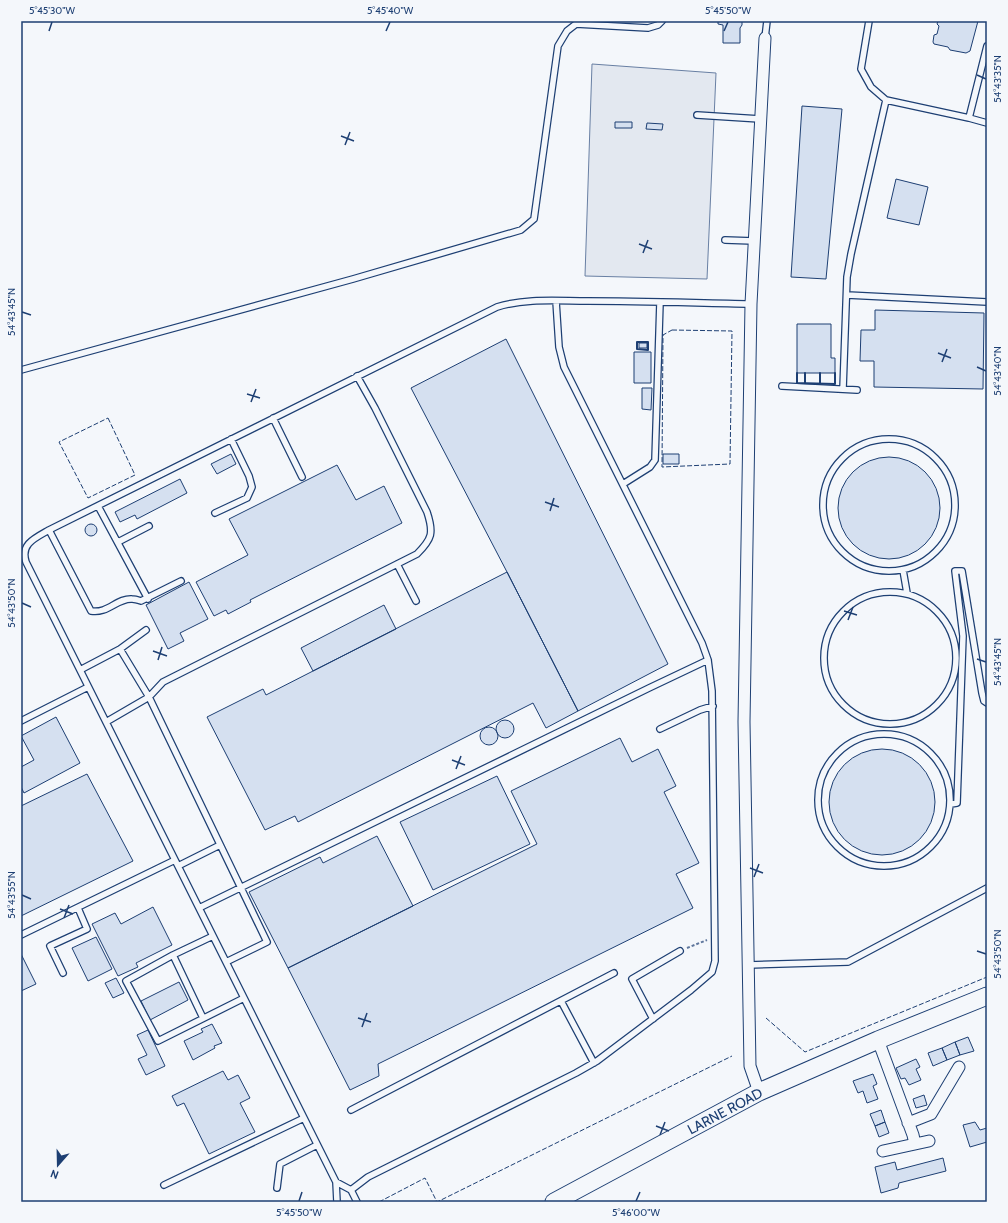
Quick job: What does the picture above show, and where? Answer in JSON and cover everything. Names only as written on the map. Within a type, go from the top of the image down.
[{"type":"main road","name":"LARNE ROAD","points":[[554,1202],[759,1092],[878,1040],[987,996]]},
{"type":"street","points":[[759,1092],[750,1066],[744,722],[751,304],[765,38]]},
{"type":"street","points":[[878,1040],[915,1144]]},
{"type":"street","points":[[908,1123],[931,1114],[960,1067]]},
{"type":"street","points":[[883,1151],[929,1141]]},
{"type":"lane","points":[[21,370],[353,279],[521,230],[534,219],[558,46],[567,31],[576,24],[648,28],[658,25],[662,21]]},
{"type":"lane","points":[[765,38],[767,21]]},
{"type":"lane","points":[[869,21],[861,70],[870,87],[886,100],[987,123]]},
{"type":"lane","points":[[969,118],[987,46]]},
{"type":"lane","points":[[843,389],[847,277],[886,100]]},
{"type":"lane","points":[[697,116],[760,119]]},
{"type":"lane","points":[[725,240],[754,241]]},
{"type":"lane","points":[[846,295],[987,302]]},
{"type":"lane","points":[[337,1202],[336,1182],[26,562],[23,547],[48,530],[496,307],[511,302],[523,301],[751,304]]},
{"type":"lane","points":[[351,1190],[368,1177],[594,1063],[691,990],[712,972],[716,961],[713,706],[708,660],[702,643],[564,367],[559,347],[556,301]]},
{"type":"lane","points":[[623,484],[650,467],[655,460],[660,302]]},
{"type":"lane","points":[[106,722],[149,697],[163,682],[417,554],[428,542],[432,527],[427,512],[386,428],[357,376]]},
{"type":"lane","points":[[782,386],[857,390]]},
{"type":"lane","points":[[274,418],[302,477]]},
{"type":"lane","points":[[215,513],[247,498],[252,487],[249,476],[231,439]]},
{"type":"lane","points":[[883,439],[906,441],[927,450],[943,466],[954,487],[956,510],[950,532],[939,550],[922,563],[903,570],[882,571],[862,566],[844,554],[831,538],[824,518],[823,498],[829,477],[842,458],[861,445],[883,439]]},
{"type":"lane","points":[[98,506],[148,599]]},
{"type":"lane","points":[[118,542],[149,526]]},
{"type":"lane","points":[[48,530],[91,611],[96,612],[104,610],[126,599],[132,598],[141,601],[148,599],[181,582]]},
{"type":"lane","points":[[397,564],[416,601]]},
{"type":"lane","points":[[903,570],[907,593]]},
{"type":"lane","points":[[951,804],[957,803],[959,662],[963,636],[955,571],[962,571],[982,693],[984,701],[987,703]]},
{"type":"lane","points":[[884,591],[907,593],[928,603],[944,619],[954,640],[959,662],[951,685],[940,702],[923,715],[904,723],[883,724],[863,718],[845,707],[832,690],[825,671],[824,650],[830,630],[843,611],[861,598],[884,591]]},
{"type":"lane","points":[[80,670],[120,649],[146,630]]},
{"type":"lane","points":[[120,649],[149,697],[267,942],[226,962]]},
{"type":"lane","points":[[199,908],[708,660]]},
{"type":"lane","points":[[21,721],[88,687]]},
{"type":"lane","points":[[660,730],[700,710],[713,706]]},
{"type":"lane","points":[[878,733],[883,724]]},
{"type":"lane","points":[[878,733],[901,735],[922,745],[938,761],[949,782],[951,804],[945,827],[934,844],[918,857],[898,865],[877,866],[857,860],[839,849],[826,832],[819,813],[818,792],[824,772],[837,753],[856,740],[878,733]]},
{"type":"lane","points":[[21,935],[176,863],[220,845]]},
{"type":"lane","points":[[748,965],[848,962],[987,888]]},
{"type":"lane","points":[[63,973],[50,946],[87,929],[78,908]]},
{"type":"lane","points":[[213,936],[173,955],[126,981],[158,1041],[244,998]]},
{"type":"lane","points":[[653,1019],[632,978],[680,951]]},
{"type":"lane","points":[[173,955],[203,1018]]},
{"type":"lane","points":[[351,1110],[614,973]]},
{"type":"lane","points":[[561,1001],[594,1063]]},
{"type":"lane","points":[[164,1185],[304,1118]]},
{"type":"lane","points":[[277,1188],[280,1164],[317,1145]]},
{"type":"lane","points":[[336,1182],[351,1190],[357,1202]]},
{"type":"path","points":[[680,951],[715,936]]},
{"type":"shaded area","points":[[592,64],[716,73],[707,279],[585,276]]},
{"type":"building","points":[[718,21],[742,21],[740,28],[740,43],[723,43],[723,25],[718,24]]},
{"type":"building","points":[[938,21],[978,21],[970,51],[966,53],[950,50],[948,47],[934,44],[934,35],[937,34],[939,26],[937,24]]},
{"type":"building","points":[[802,106],[842,109],[826,279],[791,277]]},
{"type":"building","points":[[615,122],[632,122],[632,128],[615,128]]},
{"type":"building","points":[[647,123],[663,124],[662,130],[646,129]]},
{"type":"building","points":[[896,179],[928,187],[919,225],[887,218]]},
{"type":"building","points":[[875,310],[984,313],[983,389],[874,387],[874,361],[860,361],[861,330],[875,330]]},
{"type":"building","points":[[797,324],[831,324],[831,358],[835,358],[835,373],[797,373]]},
{"type":"building","points":[[506,339],[668,664],[578,711],[411,388]]},
{"type":"building","points":[[639,343],[647,343],[647,348],[639,348]]},
{"type":"building","points":[[634,352],[651,352],[651,383],[634,383]]},
{"type":"building","points":[[642,388],[652,388],[651,410],[642,409]]},
{"type":"building","points":[[231,454],[236,464],[217,474],[211,464]]},
{"type":"building","points":[[663,454],[679,454],[679,464],[663,464]]},
{"type":"building","points":[[889,457],[909,461],[917,465],[925,472],[932,480],[936,488],[940,508],[936,528],[932,536],[925,544],[917,551],[909,555],[889,559],[869,555],[861,551],[853,544],[846,536],[842,528],[838,508],[842,488],[846,480],[853,472],[861,465],[869,461]]},
{"type":"building","points":[[337,465],[356,500],[384,486],[402,523],[250,600],[251,602],[228,614],[226,610],[214,616],[196,582],[248,555],[229,519]]},
{"type":"building","points":[[180,479],[187,493],[137,519],[135,515],[120,522],[115,512]]},
{"type":"building","points":[[89,524],[93,524],[97,530],[93,536],[89,536],[85,532],[85,528]]},
{"type":"building","points":[[507,572],[578,711],[546,728],[533,703],[298,822],[295,816],[265,830],[207,717],[263,689],[266,695]]},
{"type":"building","points":[[189,582],[208,619],[180,633],[184,641],[168,649],[146,605]]},
{"type":"building","points":[[384,605],[396,629],[313,671],[301,648]]},
{"type":"building","points":[[56,717],[80,763],[24,793],[21,787],[21,767],[34,760],[21,736]]},
{"type":"building","points":[[505,720],[511,723],[514,729],[511,735],[505,738],[499,735],[496,729],[499,723]]},
{"type":"building","points":[[489,727],[495,730],[498,736],[495,742],[489,745],[483,742],[480,736],[483,730]]},
{"type":"building","points":[[620,738],[632,762],[658,749],[676,786],[664,792],[699,863],[676,874],[693,908],[378,1064],[379,1076],[350,1090],[288,968],[537,844],[511,791]]},
{"type":"building","points":[[882,749],[902,753],[919,765],[931,782],[935,802],[931,822],[919,839],[902,851],[882,855],[862,851],[845,839],[833,822],[829,802],[833,782],[845,765],[862,753]]},
{"type":"building","points":[[87,774],[133,861],[21,916],[21,806]]},
{"type":"building","points":[[497,776],[530,844],[433,890],[400,822]]},
{"type":"building","points":[[377,836],[413,906],[288,968],[249,892],[320,857],[323,863]]},
{"type":"building","points":[[153,907],[172,945],[136,963],[138,967],[118,976],[92,924],[115,913],[121,924]]},
{"type":"building","points":[[96,937],[112,969],[88,981],[72,948]]},
{"type":"building","points":[[21,954],[36,984],[21,991]]},
{"type":"building","points":[[116,978],[124,993],[113,998],[105,983]]},
{"type":"building","points":[[179,982],[188,1000],[150,1020],[141,1001]]},
{"type":"building","points":[[212,1024],[222,1043],[214,1046],[215,1048],[193,1060],[184,1041],[203,1032],[201,1029]]},
{"type":"building","points":[[148,1030],[165,1066],[146,1075],[138,1059],[147,1055],[137,1035]]},
{"type":"building","points":[[968,1037],[974,1051],[960,1055],[955,1042]]},
{"type":"building","points":[[955,1042],[960,1055],[947,1060],[942,1048]]},
{"type":"building","points":[[942,1048],[947,1060],[933,1066],[928,1053]]},
{"type":"building","points":[[916,1059],[920,1067],[916,1069],[921,1080],[909,1085],[905,1078],[901,1079],[896,1068]]},
{"type":"building","points":[[223,1071],[228,1080],[238,1075],[250,1098],[240,1103],[255,1132],[209,1154],[184,1103],[177,1106],[172,1096]]},
{"type":"building","points":[[873,1074],[877,1084],[873,1086],[878,1099],[867,1103],[863,1091],[858,1093],[853,1081]]},
{"type":"building","points":[[924,1095],[927,1105],[916,1108],[913,1099]]},
{"type":"building","points":[[881,1110],[885,1122],[875,1126],[870,1114]]},
{"type":"building","points":[[885,1122],[889,1133],[879,1137],[875,1126]]},
{"type":"building","points":[[975,1122],[980,1130],[987,1128],[987,1142],[970,1147],[963,1125]]},
{"type":"building","points":[[943,1158],[946,1171],[899,1183],[898,1188],[881,1193],[875,1167],[895,1162],[897,1170]]},
{"type":"fence","points":[[672,330],[732,331],[730,464],[662,467],[663,335],[672,330]]},
{"type":"fence","points":[[108,418],[135,475],[88,498],[59,442],[108,418]]},
{"type":"fence","points":[[766,1018],[805,1052],[987,977]]},
{"type":"fence","points":[[379,1202],[425,1178],[437,1202],[732,1056]]},
{"type":"wall","points":[[637,342],[648,342],[648,350],[637,349],[637,342]]},
{"type":"wall","points":[[797,373],[797,383],[835,384],[835,373]]},
{"type":"wall","points":[[805,373],[805,383]]},
{"type":"wall","points":[[820,373],[820,384]]}]
